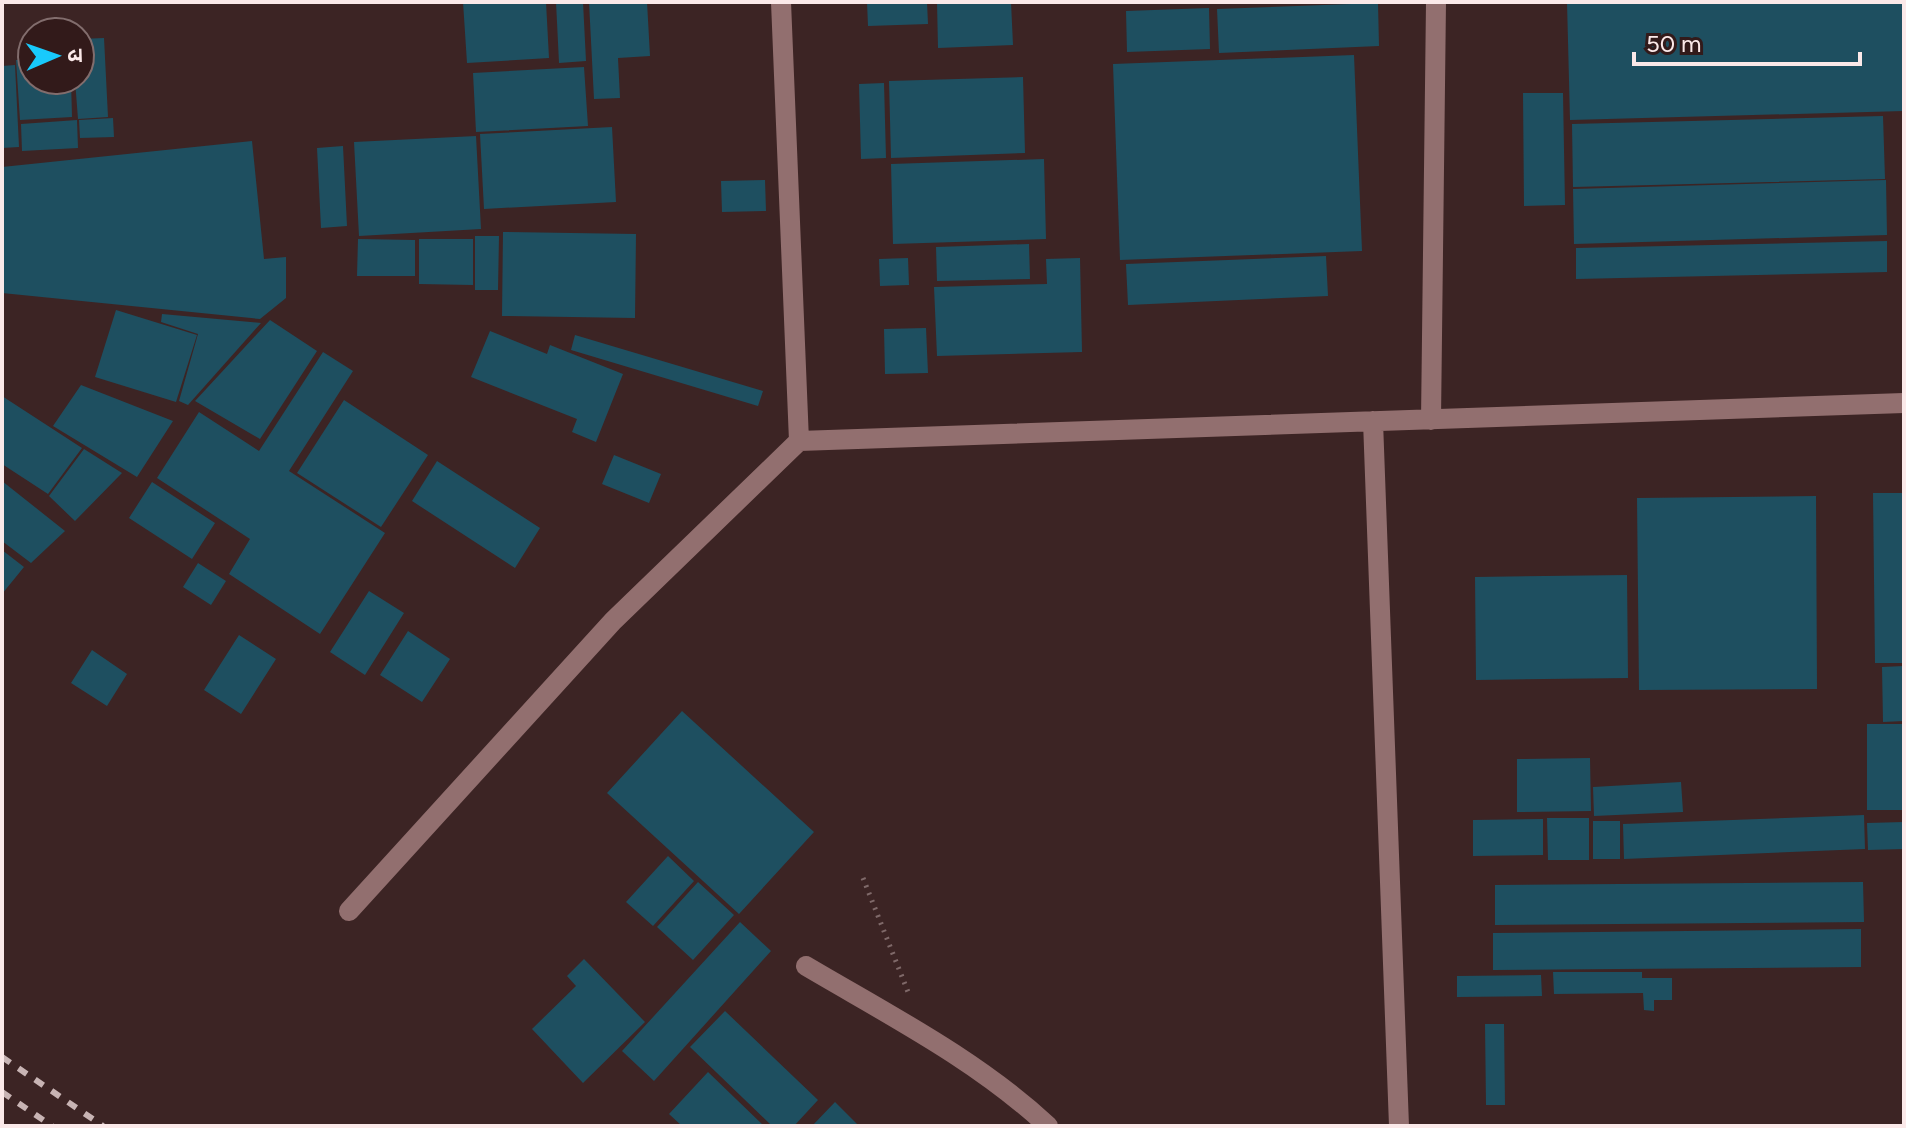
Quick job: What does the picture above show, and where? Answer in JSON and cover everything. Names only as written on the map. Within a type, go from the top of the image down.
[{"type":"street","points":[[781,2],[799,441]]},
{"type":"street","points":[[1431,420],[1436,2]]},
{"type":"street","points":[[349,911],[613,621],[799,441],[1904,403]]},
{"type":"street","points":[[1373,421],[1399,1126]]},
{"type":"street","points":[[806,966],[924,1036],[1016,1096],[1048,1126]]},
{"type":"path","points":[[863,878],[924,1036]]},
{"type":"building","points":[[463,2],[546,2],[549,58],[467,63]]},
{"type":"building","points":[[556,2],[583,2],[586,61],[559,63]]},
{"type":"building","points":[[589,2],[647,2],[650,56],[618,58],[620,98],[594,99]]},
{"type":"building","points":[[867,2],[927,2],[928,24],[868,26]]},
{"type":"building","points":[[937,2],[1011,2],[1013,45],[938,48]]},
{"type":"building","points":[[1567,2],[1904,2],[1904,111],[1570,120]]},
{"type":"building","points":[[1378,3],[1379,46],[1219,53],[1217,9]]},
{"type":"building","points":[[1209,8],[1210,49],[1127,52],[1126,11]]},
{"type":"building","points":[[96,38],[104,38],[108,117],[78,119],[76,96],[96,96]]},
{"type":"building","points":[[1354,55],[1362,251],[1120,260],[1113,64]]},
{"type":"building","points":[[15,65],[19,147],[2,148],[2,66]]},
{"type":"building","points":[[584,67],[588,126],[476,132],[473,73]]},
{"type":"building","points":[[1023,77],[1025,153],[891,158],[889,81]]},
{"type":"building","points":[[884,83],[886,158],[861,159],[859,84]]},
{"type":"building","points":[[1523,93],[1563,93],[1565,205],[1524,206]]},
{"type":"building","points":[[18,96],[71,96],[72,117],[20,120]]},
{"type":"building","points":[[1883,116],[1885,179],[1573,187],[1572,124]]},
{"type":"building","points":[[113,118],[114,137],[80,138],[79,120]]},
{"type":"building","points":[[77,120],[78,148],[22,151],[21,124]]},
{"type":"building","points":[[612,127],[616,202],[484,209],[480,134]]},
{"type":"building","points":[[476,136],[481,229],[359,236],[354,142]]},
{"type":"building","points":[[252,141],[264,259],[286,257],[286,298],[260,319],[2,293],[2,167]]},
{"type":"building","points":[[343,146],[347,226],[321,228],[317,148]]},
{"type":"building","points":[[1044,159],[1046,239],[893,244],[891,164]]},
{"type":"building","points":[[765,180],[766,211],[722,212],[721,181]]},
{"type":"building","points":[[1886,180],[1887,235],[1574,244],[1573,189]]},
{"type":"building","points":[[503,232],[636,234],[635,318],[502,316]]},
{"type":"building","points":[[475,236],[499,236],[498,290],[475,290]]},
{"type":"building","points":[[358,239],[415,240],[415,276],[357,276]]},
{"type":"building","points":[[419,239],[473,239],[473,285],[419,284]]},
{"type":"building","points":[[1887,241],[1887,272],[1576,279],[1576,248]]},
{"type":"building","points":[[1029,244],[1030,279],[937,281],[936,247]]},
{"type":"building","points":[[1326,256],[1328,296],[1128,305],[1126,264]]},
{"type":"building","points":[[908,258],[909,285],[880,286],[879,259]]},
{"type":"building","points":[[1080,258],[1082,352],[937,356],[934,287],[1047,284],[1046,259]]},
{"type":"building","points":[[116,310],[197,335],[176,402],[95,377]]},
{"type":"building","points":[[162,314],[261,323],[188,405],[179,401],[198,334],[161,322]]},
{"type":"building","points":[[270,320],[317,351],[260,439],[195,401]]},
{"type":"building","points":[[926,328],[928,373],[885,374],[884,329]]},
{"type":"building","points":[[490,331],[547,354],[550,345],[623,374],[596,442],[572,432],[577,419],[471,377]]},
{"type":"building","points":[[575,335],[763,391],[758,406],[571,350]]},
{"type":"building","points":[[323,352],[353,371],[289,471],[385,533],[320,634],[229,574],[250,539],[157,478],[199,412],[259,451]]},
{"type":"building","points":[[81,385],[173,421],[137,477],[53,426]]},
{"type":"building","points":[[2,396],[82,448],[48,494],[2,464]]},
{"type":"building","points":[[344,400],[428,455],[381,527],[297,473]]},
{"type":"building","points":[[84,449],[122,473],[75,521],[49,496]]},
{"type":"building","points":[[614,455],[661,474],[649,503],[602,484]]},
{"type":"building","points":[[437,461],[540,528],[515,568],[412,501]]},
{"type":"building","points":[[2,481],[65,531],[31,563],[2,541]]},
{"type":"building","points":[[152,482],[215,523],[192,559],[129,518]]},
{"type":"building","points":[[1873,493],[1904,493],[1904,663],[1875,663]]},
{"type":"building","points":[[1816,496],[1817,689],[1639,690],[1637,498]]},
{"type":"building","points":[[2,550],[24,567],[2,594]]},
{"type":"building","points":[[198,563],[226,581],[211,605],[183,587]]},
{"type":"building","points":[[1627,575],[1628,678],[1476,680],[1475,577]]},
{"type":"building","points":[[369,591],[404,613],[365,675],[330,652]]},
{"type":"building","points":[[408,631],[450,659],[422,702],[380,675]]},
{"type":"building","points":[[239,635],[276,659],[241,714],[204,690]]},
{"type":"building","points":[[92,650],[127,674],[107,706],[71,683]]},
{"type":"building","points":[[1904,666],[1904,721],[1883,722],[1882,667]]},
{"type":"building","points":[[682,711],[814,832],[739,914],[607,793]]},
{"type":"building","points":[[1867,724],[1904,724],[1904,810],[1867,810]]},
{"type":"building","points":[[1590,758],[1591,811],[1517,812],[1517,759]]},
{"type":"building","points":[[1681,782],[1683,812],[1594,816],[1593,787]]},
{"type":"building","points":[[1864,815],[1865,849],[1624,859],[1623,824]]},
{"type":"building","points":[[1547,818],[1589,818],[1589,860],[1548,860]]},
{"type":"building","points":[[1543,819],[1543,855],[1473,856],[1473,820]]},
{"type":"building","points":[[1593,821],[1620,821],[1620,859],[1593,859]]},
{"type":"building","points":[[1904,822],[1904,849],[1868,850],[1867,823]]},
{"type":"building","points":[[668,856],[694,881],[653,926],[626,902]]},
{"type":"building","points":[[698,882],[734,915],[693,960],[657,927]]},
{"type":"building","points":[[1863,882],[1864,922],[1495,925],[1495,885]]},
{"type":"building","points":[[740,922],[771,951],[654,1081],[622,1051]]},
{"type":"building","points":[[1861,929],[1861,967],[1493,970],[1493,933]]},
{"type":"building","points":[[584,959],[645,1022],[583,1083],[532,1029],[576,986],[567,976]]},
{"type":"building","points":[[1553,972],[1642,972],[1642,978],[1672,978],[1672,1000],[1654,1000],[1654,1011],[1644,1010],[1643,993],[1554,994]]},
{"type":"building","points":[[1541,975],[1542,996],[1457,997],[1457,976]]},
{"type":"building","points":[[725,1011],[818,1100],[794,1126],[772,1126],[690,1047]]},
{"type":"building","points":[[1485,1024],[1504,1024],[1505,1105],[1486,1105]]},
{"type":"building","points":[[708,1072],[764,1126],[682,1126],[669,1114]]},
{"type":"building","points":[[835,1102],[859,1126],[812,1126]]},
{"type":"railway","points":[[2,1057],[103,1126]]},
{"type":"railway","points":[[2,1092],[52,1126]]}]
